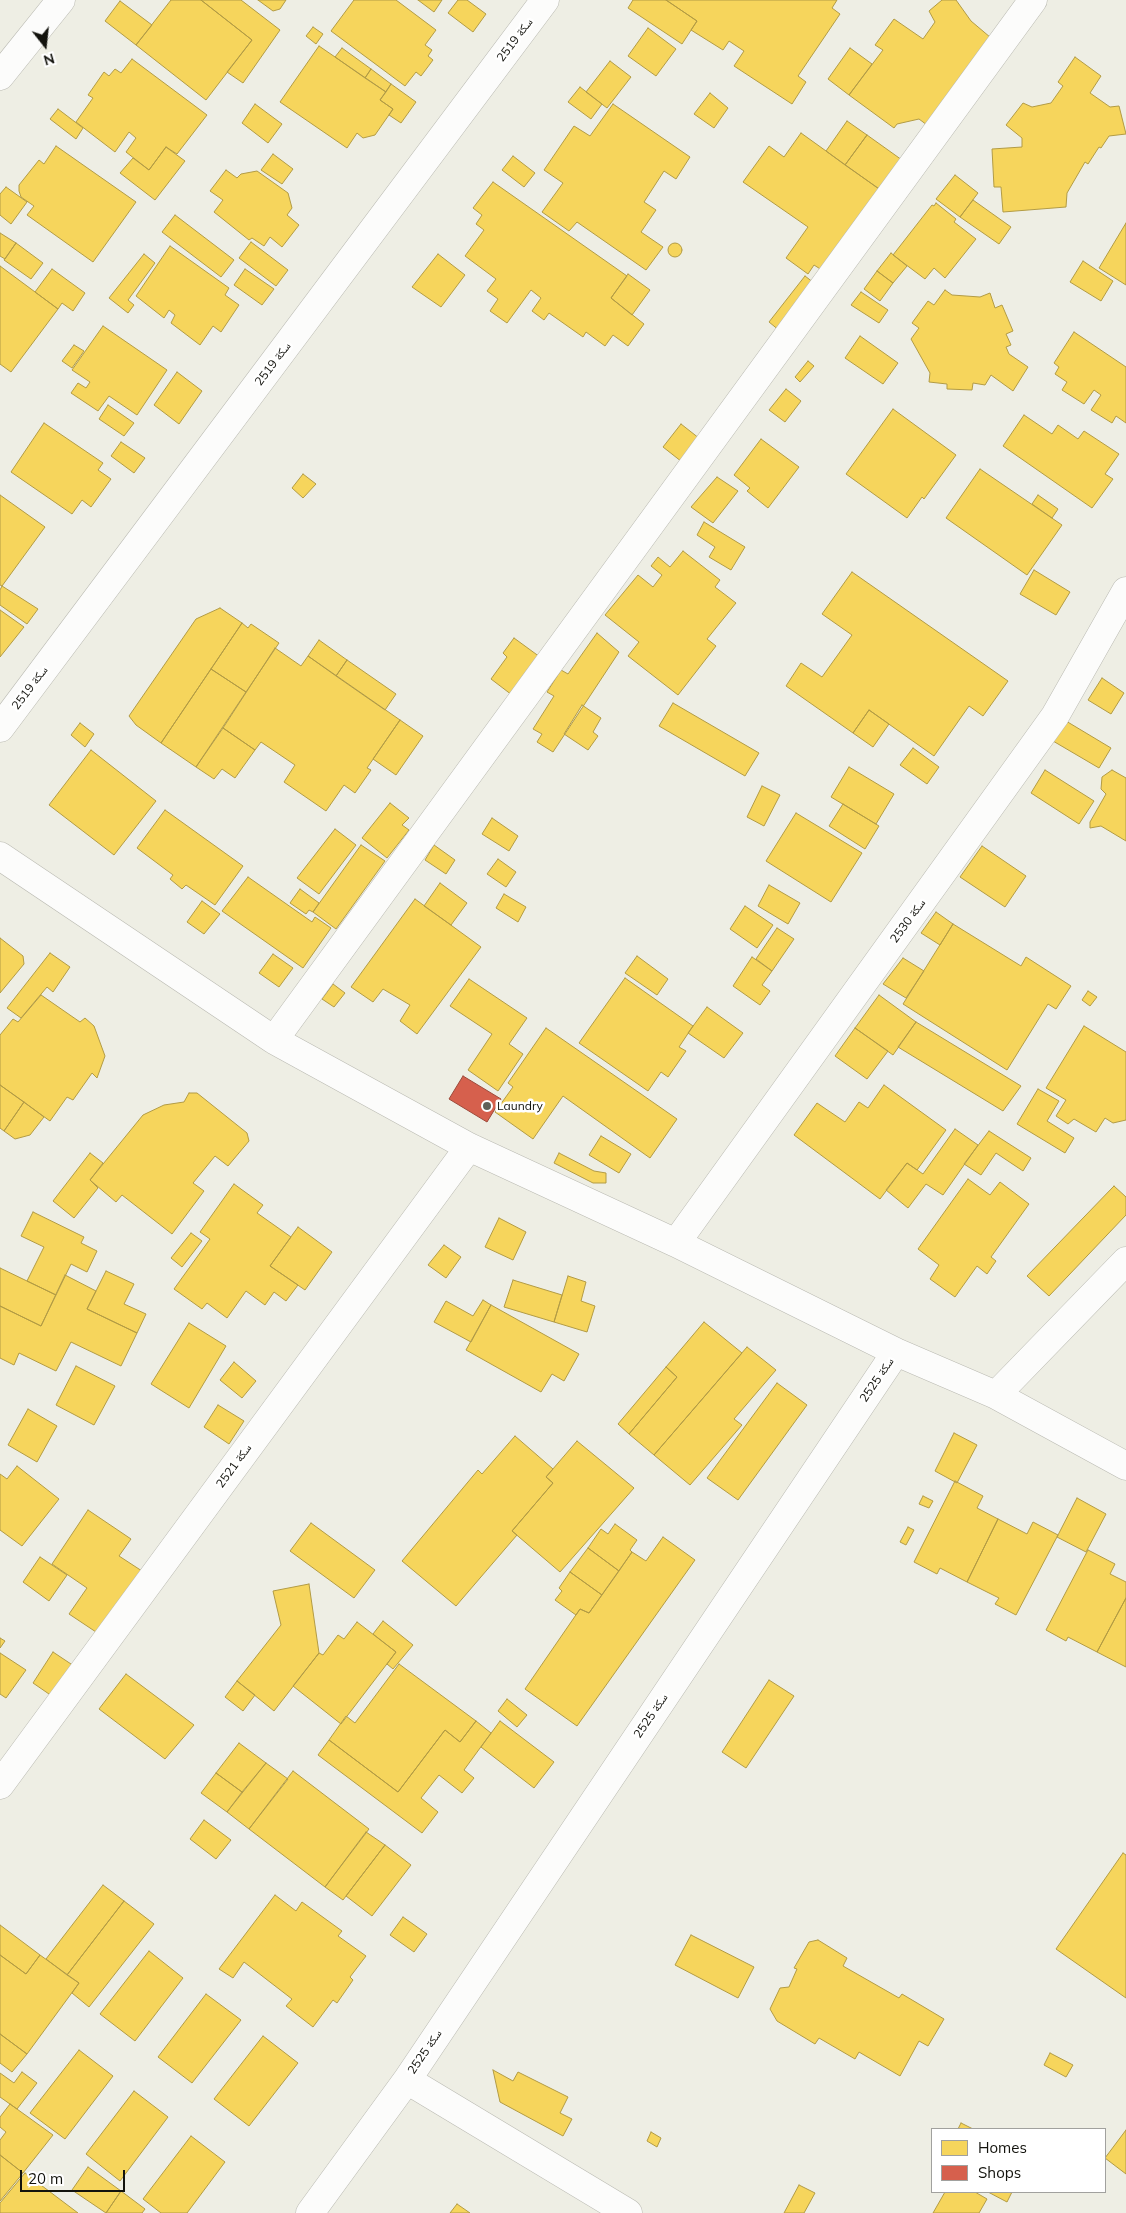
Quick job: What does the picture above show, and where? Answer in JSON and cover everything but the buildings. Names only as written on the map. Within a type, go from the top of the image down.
[{"type":"street","points":[[0,76],[61,0]]},
{"type":"street","name":"سكة 2519","points":[[0,728],[545,0]]},
{"type":"street","points":[[274,1040],[1033,0]]},
{"type":"street","name":"سكة 2530","points":[[676,1243],[1055,716],[1126,591]]},
{"type":"street","points":[[0,856],[274,1040],[469,1147],[676,1243],[896,1352],[996,1395],[1126,1466]]},
{"type":"street","name":"سكة 2521","points":[[0,1785],[469,1147]]},
{"type":"street","points":[[996,1395],[1126,1261]]},
{"type":"street","name":"سكة 2525","points":[[310,2213],[406,2080],[896,1352]]},
{"type":"street","name":"سكة 2525","points":[[406,2080],[628,2213]]},
{"type":"place","name":"Laundry","points":[[487,1106]]}]
